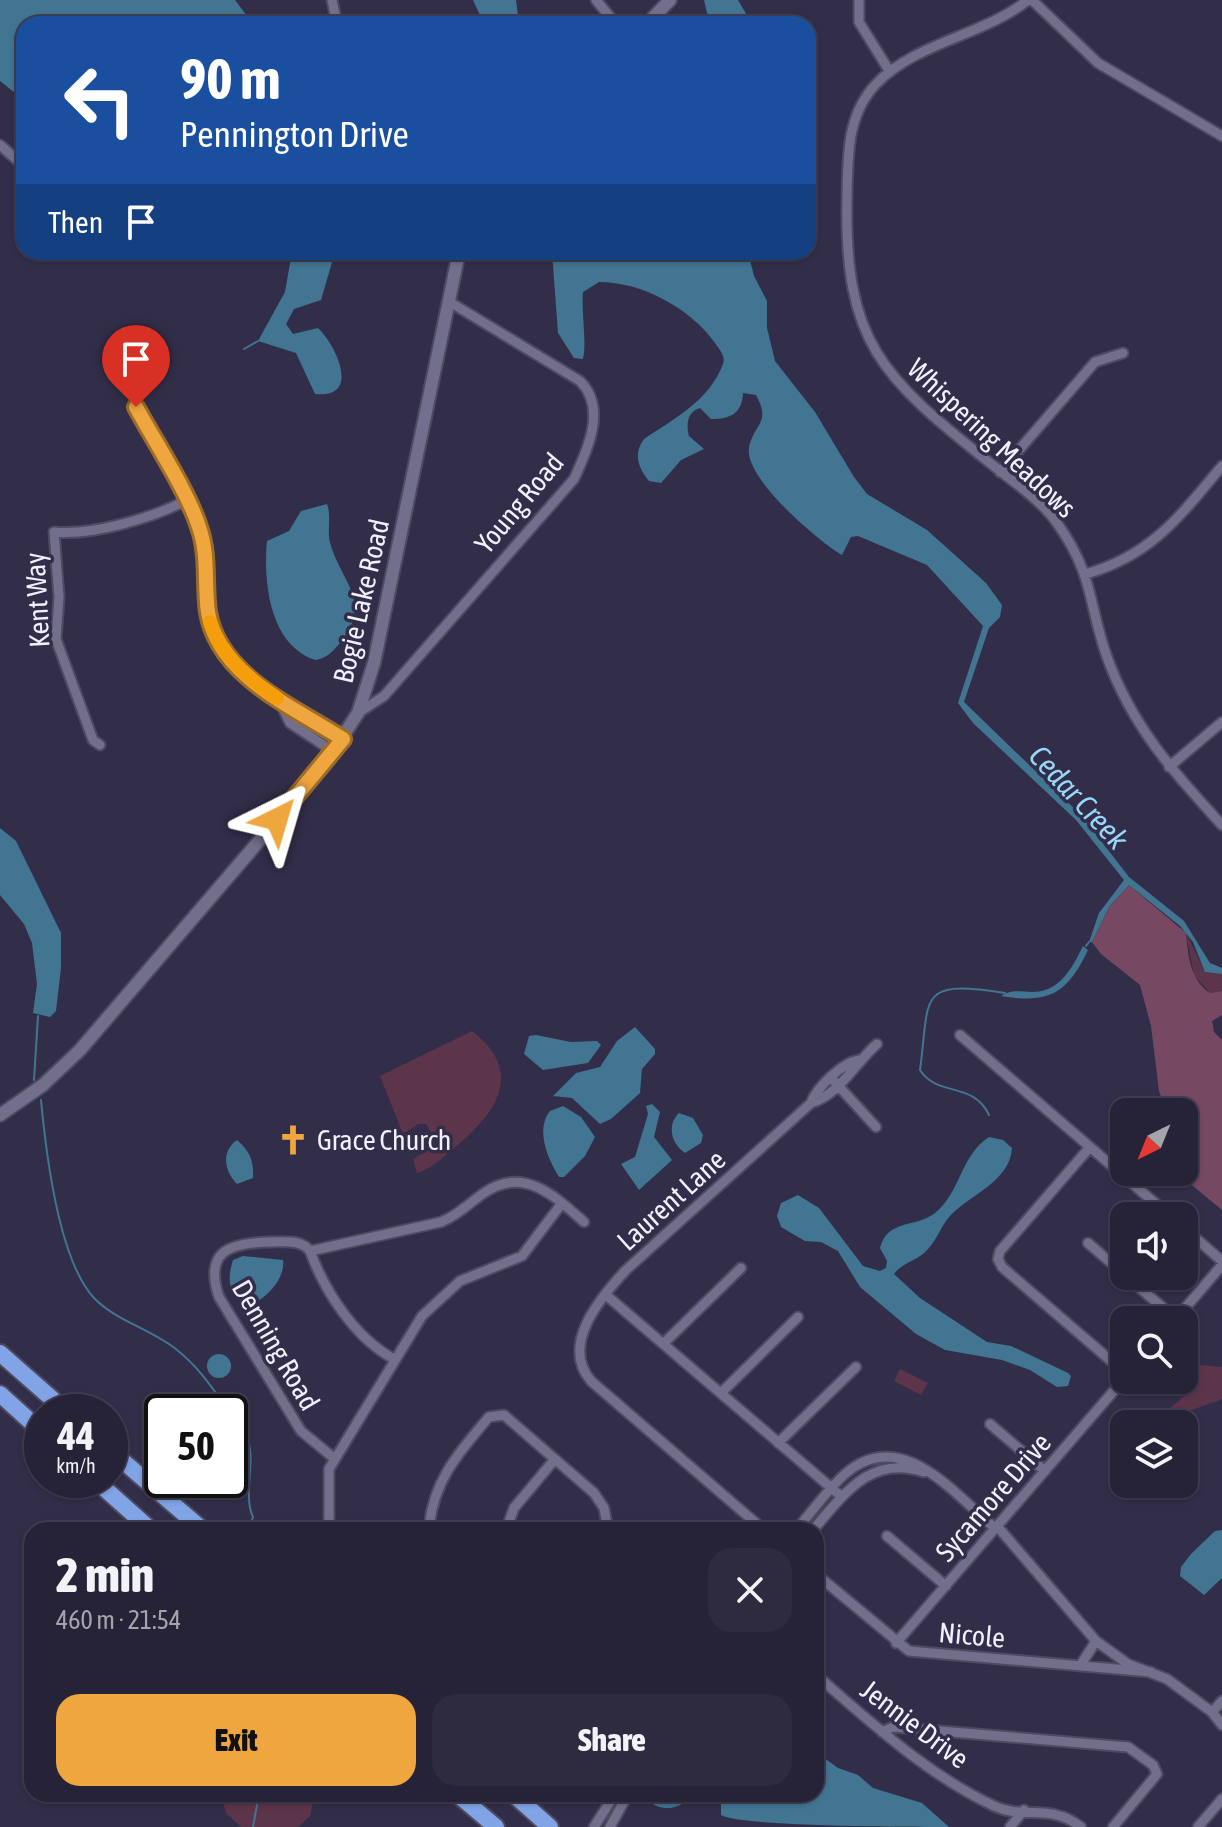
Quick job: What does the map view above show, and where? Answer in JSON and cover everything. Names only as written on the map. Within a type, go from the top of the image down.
[{"type":"highway","points":[[0,1353],[47,1394]]},
{"type":"highway","points":[[5,1399],[27,1403],[38,1386]]},
{"type":"highway","points":[[5,1399],[24,1416]]},
{"type":"highway","points":[[128,1465],[194,1522]]},
{"type":"highway","points":[[115,1498],[142,1522]]},
{"type":"highway","points":[[466,1802],[496,1827]]},
{"type":"highway","points":[[522,1802],[550,1827]]},
{"type":"main road","points":[[655,16],[670,0]]},
{"type":"main road","name":"Bogie Lake Road","points":[[0,1115],[43,1085],[80,1050],[334,752],[358,713],[376,651],[457,260]]},
{"type":"street","points":[[596,0],[609,16]]},
{"type":"street","points":[[859,0],[859,22],[890,72]]},
{"type":"street","points":[[1030,0],[1098,63],[1222,136]]},
{"type":"street","name":"Whispering Meadows","points":[[1030,0],[1001,19],[890,72],[869,92],[854,117],[849,139],[848,260],[853,297],[883,365],[906,393],[1054,518],[1077,550],[1107,657],[1143,734],[1222,825]]},
{"type":"street","points":[[0,145],[16,159]]},
{"type":"street","name":"Young Road","points":[[358,713],[397,681],[574,479],[590,444],[593,422],[588,389],[570,372],[448,301]]},
{"type":"street","points":[[1000,472],[1095,362],[1123,353]]},
{"type":"street","points":[[136,407],[203,539],[208,613],[216,638],[235,664],[279,700],[343,739]]},
{"type":"street","points":[[1086,574],[1142,552],[1159,538],[1222,466]]},
{"type":"street","name":"Kent Way","points":[[100,745],[93,740],[59,652],[54,532],[70,534],[135,522],[185,501]]},
{"type":"street","points":[[279,700],[290,723],[334,752]]},
{"type":"street","points":[[1169,767],[1222,722]]},
{"type":"street","points":[[960,1035],[1154,1202]]},
{"type":"street","name":"Laurent Lane","points":[[755,1522],[588,1379],[579,1362],[578,1344],[606,1295],[626,1270],[811,1103],[814,1094],[835,1081],[850,1062],[859,1060],[877,1044]]},
{"type":"street","points":[[835,1081],[876,1127]]},
{"type":"street","points":[[1090,1147],[1000,1251],[999,1262],[1110,1360]]},
{"type":"street","name":"Denning Road","points":[[335,1459],[301,1431],[219,1297],[212,1276],[215,1263],[226,1249],[241,1243],[296,1242],[310,1251],[441,1222],[453,1217],[489,1190],[511,1180],[532,1183],[584,1222]]},
{"type":"street","points":[[329,1522],[329,1469],[394,1359],[439,1297],[460,1281],[522,1256],[562,1203]]},
{"type":"street","points":[[1186,1306],[1222,1263],[1198,1241]]},
{"type":"street","points":[[1088,1243],[1110,1262]]},
{"type":"street","points":[[310,1251],[318,1272],[359,1332],[394,1359]]},
{"type":"street","points":[[663,1344],[741,1268]]},
{"type":"street","points":[[1142,1290],[1160,1306]]},
{"type":"street","points":[[606,1295],[842,1497]]},
{"type":"street","points":[[721,1393],[798,1317]]},
{"type":"street","points":[[778,1443],[856,1367]]},
{"type":"street","name":"Sycamore Drive","points":[[896,1643],[1111,1394]]},
{"type":"street","points":[[430,1522],[436,1492],[449,1465],[489,1417],[501,1414],[594,1493],[604,1508],[607,1522]]},
{"type":"street","points":[[990,1424],[1045,1471]]},
{"type":"street","points":[[803,1522],[858,1465],[883,1455],[909,1458],[996,1527],[1096,1641],[1123,1661],[1167,1679],[1217,1714],[1222,1725]]},
{"type":"street","points":[[509,1522],[514,1508],[555,1459]]},
{"type":"street","points":[[820,1522],[863,1477],[886,1468],[908,1467],[934,1477]]},
{"type":"street","points":[[887,1536],[946,1586]]},
{"type":"street","name":"Nicole","points":[[824,1581],[896,1643],[919,1653],[1151,1672]]},
{"type":"street","points":[[1080,1666],[1096,1641]]},
{"type":"street","name":"Jennie Drive","points":[[824,1682],[915,1759],[993,1806],[1063,1814],[1081,1827]]},
{"type":"street","points":[[1217,1714],[1222,1701]]},
{"type":"street","points":[[882,1732],[893,1727],[1122,1745],[1153,1765],[1156,1778],[1113,1827]]},
{"type":"street","points":[[1198,1827],[1222,1799]]},
{"type":"street","points":[[594,1827],[610,1802]]},
{"type":"street","points":[[610,1827],[624,1802]]},
{"type":"street","points":[[1010,1827],[1024,1810]]},
{"type":"shaded area","points":[[1129,885],[1186,933],[1191,966],[1203,988],[1210,993],[1222,991],[1222,1015],[1212,1021],[1214,1032],[1222,1040],[1222,1210],[1193,1186],[1198,1186],[1198,1098],[1162,1098],[1151,1026],[1140,985],[1101,954],[1092,942],[1109,907]]},
{"type":"shaded area","points":[[1186,933],[1205,972],[1222,974],[1222,991],[1210,993],[1194,975]]},
{"type":"shaded area","points":[[472,1031],[497,1060],[501,1075],[500,1089],[494,1104],[473,1131],[434,1165],[417,1173],[413,1159],[438,1144],[426,1124],[418,1124],[403,1134],[380,1076]]},
{"type":"shaded area","points":[[1198,1367],[1222,1367],[1222,1399],[1192,1410],[1168,1410],[1186,1394],[1198,1394]]},
{"type":"shaded area","points":[[900,1369],[928,1383],[921,1395],[894,1381]]},
{"type":"shaded area","points":[[223,1802],[313,1803],[310,1816],[298,1827],[241,1827],[226,1813]]},
{"type":"water","points":[[0,0],[235,0],[247,16],[16,16],[16,94],[0,81]]},
{"type":"water","points":[[473,0],[516,0],[518,16],[480,16]]},
{"type":"water","points":[[704,0],[738,0],[747,16],[709,16]]},
{"type":"water","points":[[291,260],[333,260],[321,300],[294,309],[286,324],[293,334],[318,328],[332,346],[341,369],[341,380],[338,388],[329,393],[315,394],[296,353],[258,341],[285,292]]},
{"type":"water","points":[[553,260],[750,260],[754,276],[767,301],[767,328],[775,361],[815,412],[854,477],[867,494],[927,530],[986,583],[1002,605],[1000,617],[989,628],[964,702],[1081,815],[1129,877],[1184,921],[1210,963],[1222,968],[1222,974],[1205,972],[1193,942],[1180,926],[1129,885],[1109,907],[1092,942],[1089,942],[1099,913],[1124,880],[1076,820],[973,723],[958,703],[983,626],[927,565],[858,536],[851,537],[842,555],[785,508],[758,475],[751,461],[751,440],[762,418],[756,395],[743,393],[734,414],[724,418],[711,419],[700,408],[692,412],[688,423],[689,436],[704,449],[681,460],[661,483],[649,481],[638,460],[644,439],[700,398],[723,364],[723,355],[705,330],[664,299],[632,287],[599,282],[583,292],[583,359],[574,358],[558,333]]},
{"type":"water","points":[[327,504],[330,541],[355,605],[350,629],[326,656],[315,660],[288,641],[279,627],[266,575],[267,541],[289,531],[301,511]]},
{"type":"water","points":[[0,828],[16,841],[61,933],[56,1011],[50,1017],[33,1013],[37,984],[32,943],[24,924],[0,895]]},
{"type":"water","points":[[1083,946],[1088,950],[1080,965],[1064,986],[1055,992],[1032,998],[1001,996],[1050,988],[1064,977]]},
{"type":"water","points":[[635,1027],[655,1049],[655,1054],[642,1069],[640,1093],[611,1119],[600,1124],[572,1098],[553,1096],[576,1073],[600,1067],[617,1041]]},
{"type":"water","points":[[529,1036],[571,1042],[597,1041],[601,1045],[588,1063],[543,1070],[524,1054]]},
{"type":"water","points":[[652,1104],[660,1112],[654,1137],[672,1160],[639,1190],[621,1164],[635,1157],[648,1114],[646,1106]]},
{"type":"water","points":[[563,1106],[581,1117],[595,1137],[585,1156],[564,1177],[559,1177],[547,1153],[543,1135],[550,1111]]},
{"type":"water","points":[[679,1113],[693,1118],[703,1135],[701,1143],[685,1153],[672,1134],[673,1123]]},
{"type":"water","points":[[989,1137],[1003,1140],[1012,1148],[1004,1170],[950,1216],[924,1253],[894,1274],[920,1298],[987,1342],[1011,1346],[1068,1373],[1071,1376],[1068,1386],[1057,1387],[1030,1370],[1002,1360],[945,1350],[916,1334],[860,1287],[838,1251],[821,1242],[805,1241],[781,1227],[777,1216],[781,1203],[798,1195],[819,1208],[863,1266],[880,1271],[886,1268],[887,1261],[880,1248],[889,1232],[935,1213],[950,1195],[972,1154]]},
{"type":"water","points":[[237,1140],[252,1161],[253,1178],[237,1184],[229,1173],[226,1161],[228,1150]]},
{"type":"water","points":[[243,1256],[283,1260],[281,1275],[272,1289],[260,1300],[246,1306],[232,1291],[230,1280],[233,1260]]},
{"type":"water","points":[[219,1354],[230,1361],[231,1366],[224,1377],[219,1378],[208,1371],[207,1366],[214,1355]]},
{"type":"water","points":[[1222,1530],[1222,1578],[1204,1595],[1180,1576],[1181,1567],[1215,1531]]},
{"type":"water","points":[[824,1758],[838,1768],[858,1775],[873,1788],[922,1803],[949,1827],[792,1824],[721,1815],[721,1802],[824,1802]]},
{"type":"water","points":[[650,1802],[684,1802],[670,1808]]},
{"type":"waterway","points":[[244,349],[258,341]]},
{"type":"waterway","points":[[1086,946],[1089,942]]},
{"type":"waterway","points":[[989,1115],[974,1097],[936,1084],[920,1070],[925,1025],[933,998],[942,992],[976,989],[1005,993]]},
{"type":"waterway","points":[[34,1080],[38,1016]]},
{"type":"waterway","points":[[41,1100],[56,1205],[63,1233],[82,1281],[103,1306],[187,1358],[242,1428],[250,1449],[251,1522]]},
{"type":"waterway","points":[[253,1827],[258,1802]]},
{"type":"slow traffic","points":[[210,622],[216,638],[235,664],[277,698]]},
{"type":"place","name":"Grace Church","points":[[293,1140]]},
{"type":"route","points":[[136,407],[199,524],[203,539],[208,613],[224,651],[279,700],[343,739],[277,819]]},
{"type":"water label","name":"Cedar Creek","points":[[1079,797]]}]
